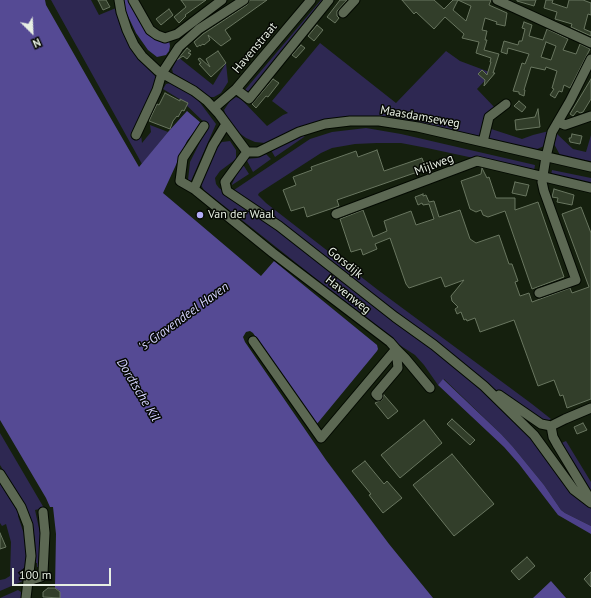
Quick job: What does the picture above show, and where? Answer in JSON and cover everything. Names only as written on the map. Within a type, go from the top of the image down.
[{"type":"street","points":[[119,0],[124,23],[134,44],[148,63],[200,95],[214,108],[247,152]]},
{"type":"street","points":[[133,0],[150,30],[157,36],[165,38],[177,34],[222,0]]},
{"type":"street","points":[[136,135],[157,90],[162,73],[179,47],[199,29],[244,0]]},
{"type":"street","name":"Havenstraat","points":[[214,108],[236,89],[310,0]]},
{"type":"street","points":[[236,89],[249,99],[329,0]]},
{"type":"street","points":[[343,13],[355,0]]},
{"type":"street","points":[[497,0],[591,43]]},
{"type":"street","points":[[539,293],[576,280],[544,192],[542,182],[552,134],[591,59]]},
{"type":"street","points":[[483,142],[489,117],[506,104]]},
{"type":"street","points":[[558,122],[565,125],[591,116]]},
{"type":"street","name":"Maasdamseweg","points":[[247,152],[258,152],[286,138],[325,124],[350,121],[379,121],[395,122],[591,167]]},
{"type":"street","points":[[194,189],[213,145],[226,124]]},
{"type":"street","name":"Havenweg","points":[[204,126],[183,158],[180,181],[194,189],[273,253],[390,342],[430,388]]},
{"type":"street","name":"Gorsdijk","points":[[247,152],[225,182],[224,185],[227,191],[279,226],[395,317],[434,345],[484,386],[534,435],[574,490],[591,502]]},
{"type":"street","name":"Mijlweg","points":[[336,214],[477,162],[543,176],[590,190]]},
{"type":"street","points":[[253,341],[321,438],[396,349]]},
{"type":"street","points":[[378,396],[376,394],[398,368],[396,349]]},
{"type":"street","name":"Gorsdijk","points":[[484,386],[541,424],[552,426],[553,438],[591,502]]},
{"type":"street","points":[[552,426],[591,408]]},
{"type":"street","points":[[0,474],[21,507],[28,525],[30,556],[26,598]]},
{"type":"street","points":[[28,581],[41,577],[43,573],[46,533],[44,512]]},
{"type":"shaded area","points":[[51,0],[91,0],[99,15],[116,8],[125,35],[133,52],[156,77],[157,81],[141,135],[142,143],[151,132],[150,125],[168,132],[142,164]]},
{"type":"shaded area","points":[[122,0],[131,0],[148,29],[169,40],[169,51],[166,55],[157,57],[148,50],[136,33]]},
{"type":"shaded area","points":[[321,0],[330,0],[250,93],[244,91]]},
{"type":"shaded area","points":[[320,43],[396,103],[446,51],[460,61],[492,73],[477,89],[496,109],[485,127],[522,139],[549,131],[544,146],[535,150],[398,118],[383,116],[343,117],[292,131],[265,143],[255,142],[238,132],[227,118],[224,110],[230,101],[236,97],[241,99],[267,126],[288,113],[272,101]]},
{"type":"shaded area","points":[[178,57],[213,85],[226,63],[228,82],[221,93],[214,97],[208,97],[190,83],[173,73],[172,69]]},
{"type":"shaded area","points":[[170,83],[198,100],[216,124],[191,181],[188,180],[190,162],[208,126],[181,100],[163,89],[166,84]]},
{"type":"shaded area","points":[[366,128],[401,134],[535,165],[534,171],[401,143],[355,144],[332,148],[321,153],[258,195],[266,203],[378,290],[551,419],[547,421],[538,417],[490,386],[234,190],[310,139],[332,132]]},
{"type":"shaded area","points":[[306,134],[304,137],[275,157],[271,150]]},
{"type":"shaded area","points":[[557,134],[573,149],[586,152],[591,135],[591,162],[560,155],[554,144]]},
{"type":"shaded area","points":[[230,141],[236,150],[236,159],[220,171],[215,178],[216,184],[219,188],[251,209],[493,395],[591,506],[591,526],[561,510],[544,485],[513,447],[444,379],[438,385],[415,355],[401,346],[204,190],[201,185],[202,180],[216,146],[222,142]]},
{"type":"shaded area","points":[[266,154],[271,159],[253,172],[246,159],[257,158]]},
{"type":"shaded area","points":[[242,163],[249,174],[232,185],[232,184]]},
{"type":"shaded area","points":[[552,170],[591,178],[591,184],[551,175]]},
{"type":"shaded area","points":[[443,379],[513,447],[544,485],[561,510],[591,526],[591,534],[558,515],[504,447],[438,385]]},
{"type":"shaded area","points":[[0,433],[44,508],[35,510],[40,533],[40,567],[37,567],[36,563],[35,540],[31,520],[19,495],[0,465]]},
{"type":"shaded area","points":[[566,441],[591,482],[591,497],[559,444]]},
{"type":"shaded area","points":[[0,483],[18,512],[23,531],[26,535],[27,553],[23,581],[0,591],[0,580],[10,576],[11,542],[6,524],[2,526],[0,523]]},
{"type":"shaded area","points":[[18,590],[21,592],[21,598],[0,598]]},
{"type":"water","points":[[0,0],[45,0],[46,5],[139,167],[187,111],[201,123],[187,141],[163,193],[261,276],[274,261],[377,345],[377,351],[316,425],[253,333],[250,331],[246,332],[243,337],[326,460],[389,544],[433,598],[60,598],[60,591],[55,588],[56,534],[53,507],[50,507],[0,420]]},
{"type":"water","points":[[551,581],[566,598],[533,598]]},
{"type":"building","points":[[98,0],[106,0],[110,7],[103,10]]},
{"type":"building","points":[[181,0],[206,0],[185,15],[186,16],[179,23],[174,17],[186,7]]},
{"type":"building","points":[[250,0],[267,0],[225,30],[231,39],[221,46],[208,35],[210,40],[204,45],[203,44],[197,47],[194,42],[203,34],[247,5]]},
{"type":"building","points":[[340,0],[347,0],[337,11],[337,16],[339,18],[335,23],[327,17]]},
{"type":"building","points":[[402,0],[434,0],[444,9],[453,0],[458,0],[491,0],[489,5],[507,13],[505,26],[496,24],[497,22],[485,18],[482,30],[487,31],[485,40],[487,40],[484,50],[499,54],[493,73],[495,73],[484,86],[485,80],[478,74],[482,70],[487,75],[491,58],[476,53],[479,42],[462,38],[464,34],[445,17],[434,29],[416,12],[414,14]],"holes":[[[458,0],[471,6],[466,21],[453,10]]]},
{"type":"building","points":[[517,0],[536,0],[534,6]]},
{"type":"building","points":[[546,0],[553,0],[552,3],[567,8],[569,0],[583,0],[591,3],[591,15],[588,14],[584,29],[591,32],[591,36],[571,27],[572,24],[555,19],[557,12],[544,8]]},
{"type":"building","points":[[169,9],[173,15],[161,25],[156,19]]},
{"type":"building","points":[[524,22],[532,25],[529,36],[543,40],[547,29],[568,39],[563,50],[576,54],[580,44],[590,49],[570,88],[564,85],[562,92],[559,91],[555,98],[550,95],[554,89],[552,88],[557,71],[546,67],[545,70],[531,67],[524,90],[524,96],[519,94],[519,92],[513,91],[522,63],[525,64],[529,54],[508,48],[507,54],[501,52],[504,41],[518,45],[519,41],[522,41],[525,29],[522,28]],"holes":[[[546,42],[556,46],[551,60],[541,57]]]},
{"type":"building","points":[[317,25],[323,30],[314,41],[308,36]]},
{"type":"building","points":[[301,45],[305,48],[296,58],[292,55]]},
{"type":"building","points":[[187,48],[191,51],[188,53],[191,54],[187,59],[183,56],[177,60]]},
{"type":"building","points":[[218,51],[226,63],[211,77],[199,64],[201,63],[198,59],[200,58],[210,67],[206,59]]},
{"type":"building","points":[[273,79],[279,83],[268,97],[266,96],[256,108],[252,104]]},
{"type":"building","points":[[591,79],[591,99],[583,112],[580,113],[577,111],[573,116],[570,114]]},
{"type":"building","points":[[165,93],[180,101],[180,99],[188,103],[184,111],[182,110],[178,117],[177,116],[173,121],[170,129],[149,121],[157,104],[159,105]]},
{"type":"building","points":[[519,101],[526,107],[522,112],[514,106]]},
{"type":"building","points":[[538,109],[540,127],[516,130],[515,120],[535,117]]},
{"type":"building","points":[[572,134],[582,136],[580,144],[570,142],[569,138],[571,138]]},
{"type":"building","points":[[377,150],[384,171],[422,158],[426,169],[337,200],[339,206],[307,217],[304,207],[291,211],[283,190],[296,185],[293,177],[312,170],[311,167],[356,151],[358,157]]},
{"type":"building","points":[[482,168],[487,178],[489,177],[496,198],[515,198],[515,210],[538,202],[564,277],[532,289],[505,211],[488,217],[483,215],[481,210],[476,212],[470,209],[461,181],[481,174]]},
{"type":"building","points":[[515,182],[529,185],[526,196],[512,193]]},
{"type":"building","points":[[554,189],[574,195],[572,205],[557,202],[558,198],[552,197]]},
{"type":"building","points":[[423,194],[423,196],[426,195],[429,202],[434,201],[439,217],[460,210],[470,239],[476,243],[499,235],[509,264],[512,264],[518,281],[515,282],[520,296],[529,293],[532,302],[570,288],[572,293],[589,287],[562,214],[581,207],[591,233],[591,399],[567,408],[563,395],[560,396],[554,380],[538,386],[514,320],[480,332],[475,318],[467,321],[466,319],[464,320],[461,312],[457,314],[455,309],[458,307],[452,301],[451,296],[464,280],[445,287],[441,277],[409,288],[406,284],[390,238],[375,244],[377,249],[363,255],[361,249],[351,252],[340,219],[363,210],[373,237],[387,231],[384,221],[411,211],[416,225],[434,219],[429,204],[423,205],[422,203],[418,205],[415,197]]},
{"type":"building","points":[[384,395],[398,411],[388,419],[375,403],[382,400]]},
{"type":"building","points":[[452,419],[475,440],[470,445],[447,424]]},
{"type":"building","points":[[424,420],[442,443],[400,478],[381,455]]},
{"type":"building","points":[[583,423],[587,430],[577,434],[574,427]]},
{"type":"building","points":[[452,454],[494,504],[454,536],[413,485]]},
{"type":"building","points":[[365,461],[384,484],[387,481],[402,498],[383,513],[369,495],[371,494],[352,471]]},
{"type":"building","points":[[0,533],[6,547],[0,549]]},
{"type":"building","points":[[527,557],[535,566],[519,580],[511,571]]},
{"type":"building","points":[[591,572],[591,587],[584,579]]},
{"type":"building","points":[[48,588],[55,588],[60,592],[60,598],[43,597],[43,592]]},
{"type":"place","name":"Van der Waal","points":[[200,215]]},
{"type":"water label","name":"'s-Gravendeel Haven","points":[[184,317]]},
{"type":"water label","name":"Dordtsche Kil","points":[[138,390]]}]
